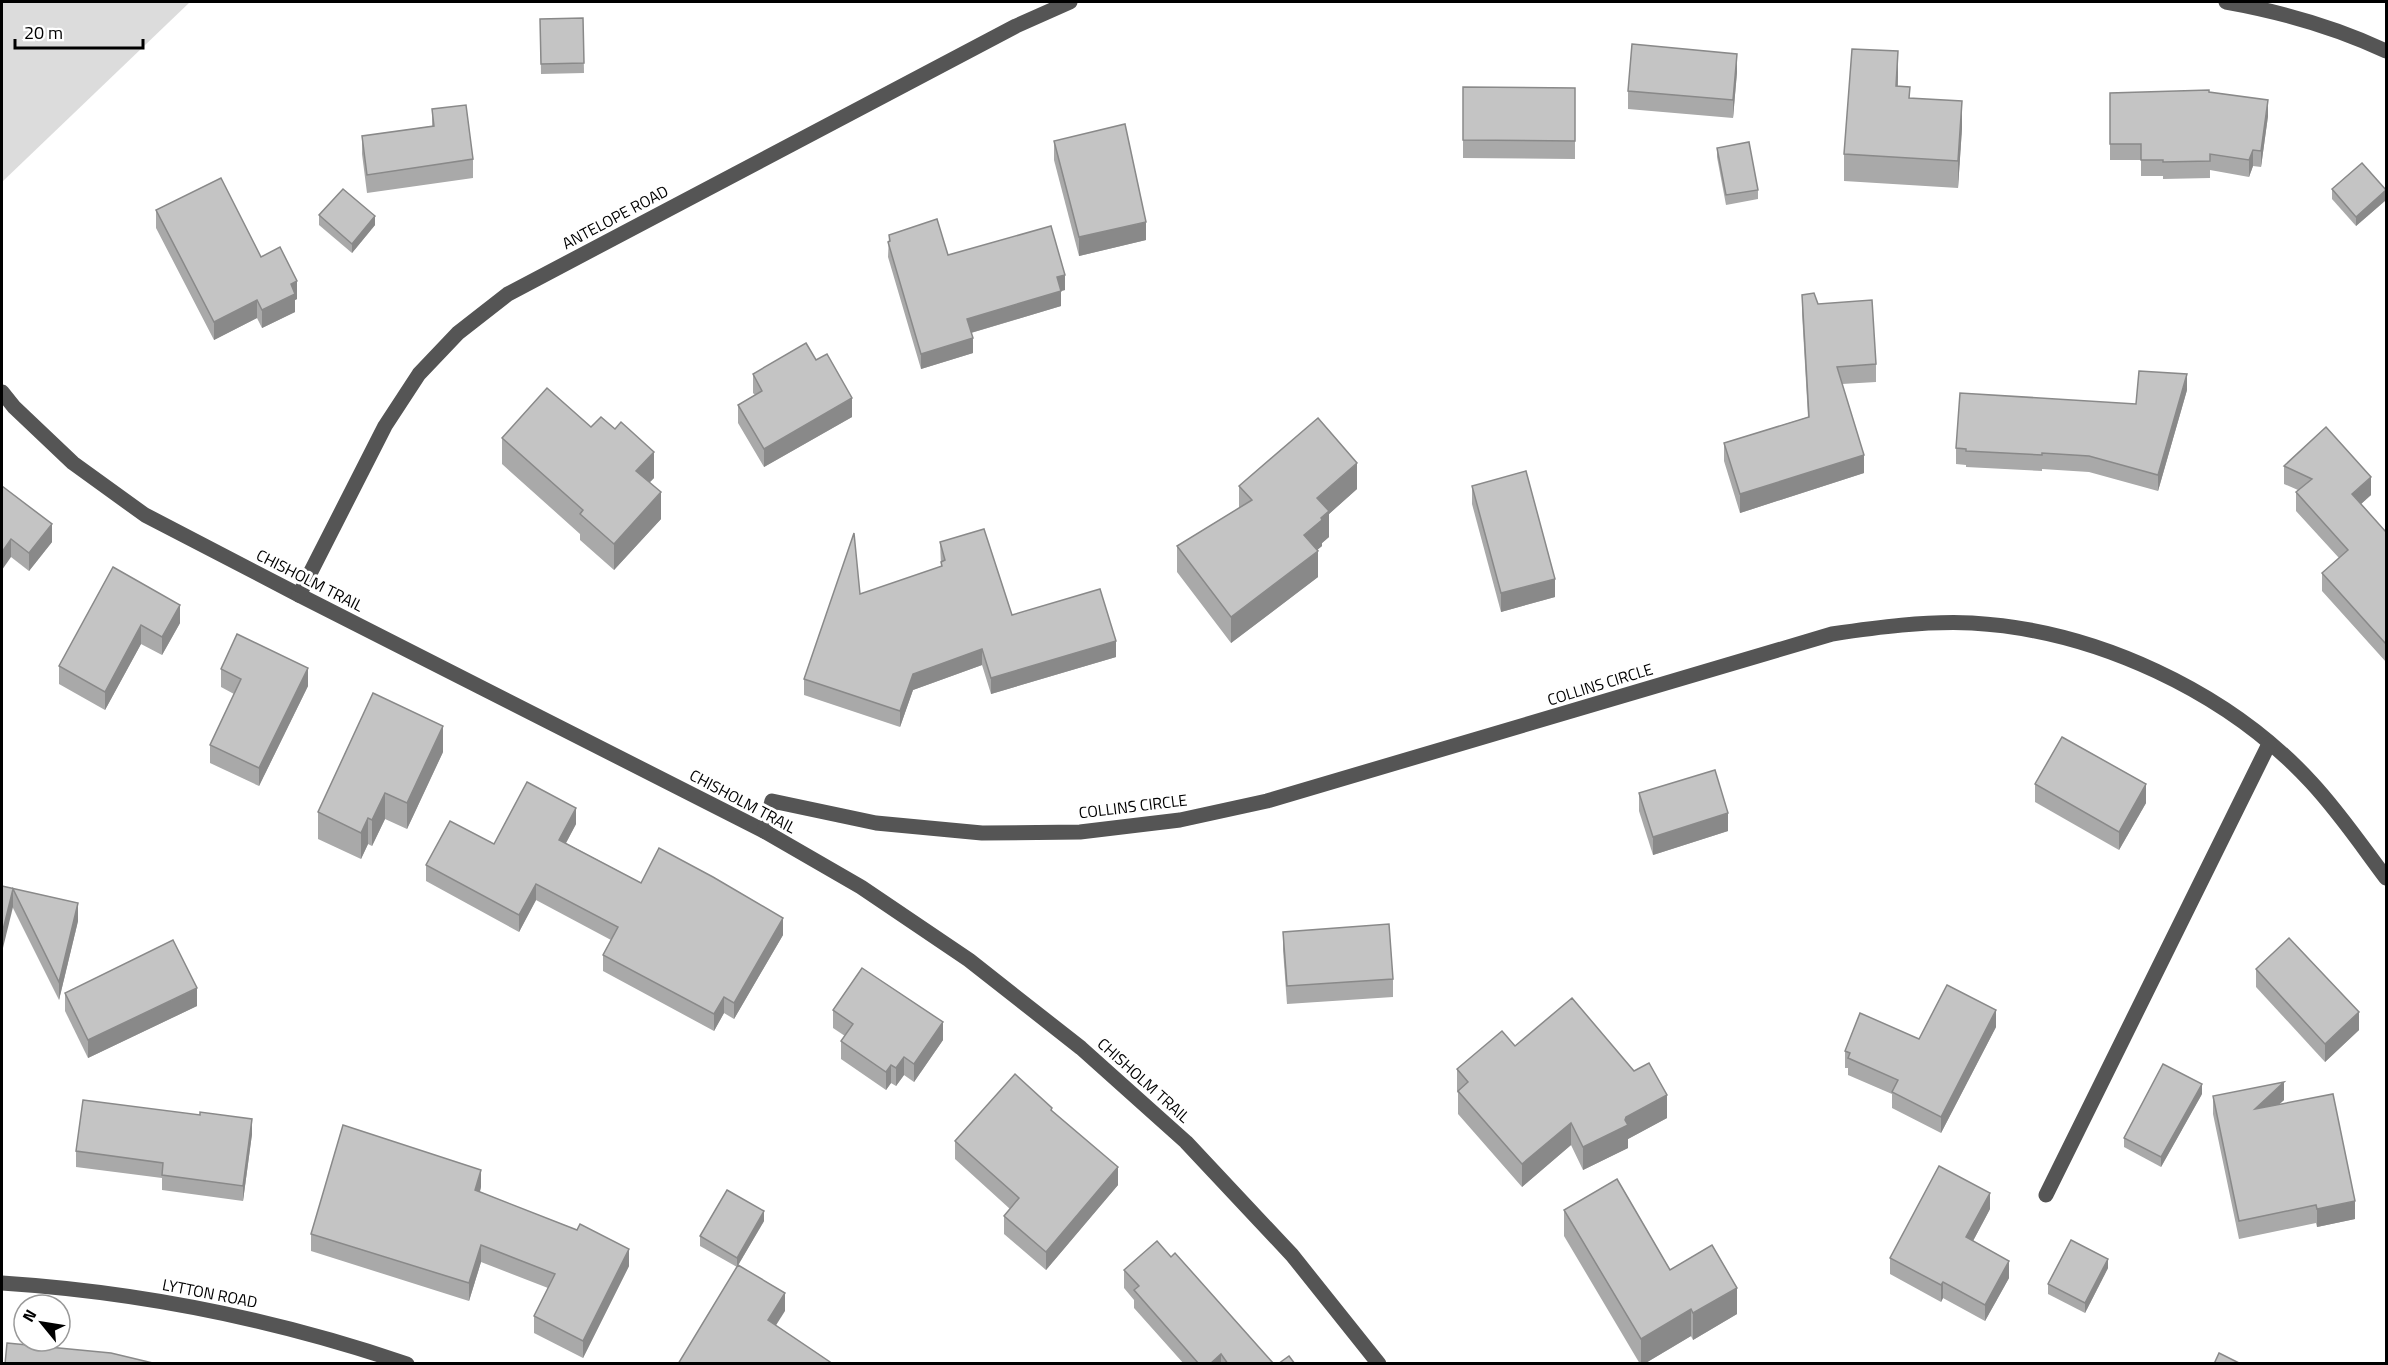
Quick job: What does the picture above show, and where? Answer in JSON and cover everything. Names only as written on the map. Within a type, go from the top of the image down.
[{"type":"street","name":"ANTELOPE ROAD","points":[[299,595],[384,426],[419,375],[458,333],[508,294],[1016,26],[1070,2]]},
{"type":"street","points":[[2226,2],[2285,8],[2386,51]]},
{"type":"street","name":"CHISHOLM TRAIL","points":[[2,392],[14,407],[73,463],[145,515],[764,831],[861,887],[959,953],[1081,1047],[1186,1142],[1292,1255],[1380,1364]]},
{"type":"street","name":"COLLINS CIRCLE","points":[[764,831],[772,801],[876,823],[982,833],[1080,832],[1180,820],[1267,801],[1832,634],[1905,623],[1973,623],[2046,634],[2118,654],[2194,690],[2253,730],[2310,781],[2351,830],[2386,879]]},
{"type":"street","points":[[2046,1195],[2269,744]]},
{"type":"street","name":"LYTTON ROAD","points":[[2,1283],[75,1288],[210,1309],[343,1342],[407,1364]]},
{"type":"shaded area","points":[[2,2],[190,2],[2,182]]},
{"type":"building","points":[[583,18],[584,63],[541,64],[540,19]]},
{"type":"building","points":[[1632,44],[1737,54],[1733,100],[1628,91]]},
{"type":"building","points":[[1852,49],[1898,51],[1896,86],[1910,87],[1909,98],[1962,101],[1958,161],[1844,154]]},
{"type":"building","points":[[1463,87],[1575,88],[1575,141],[1463,140]]},
{"type":"building","points":[[2209,90],[2209,92],[2268,100],[2261,151],[2253,150],[2249,160],[2210,154],[2210,161],[2141,160],[2141,144],[2110,144],[2110,93]]},
{"type":"building","points":[[466,105],[473,159],[367,175],[362,136],[434,126],[432,109]]},
{"type":"building","points":[[1125,124],[1146,222],[1079,237],[1054,141]]},
{"type":"building","points":[[1749,142],[1758,190],[1726,195],[1717,148]]},
{"type":"building","points":[[2362,163],[2386,190],[2356,217],[2332,189]]},
{"type":"building","points":[[221,178],[261,257],[280,247],[297,281],[291,284],[295,294],[262,310],[257,300],[214,322],[156,210]]},
{"type":"building","points":[[343,189],[375,216],[352,244],[319,215]]},
{"type":"building","points":[[937,219],[948,255],[1051,226],[1065,275],[1057,277],[1061,291],[967,319],[973,338],[921,354],[888,242],[890,241],[889,235]]},
{"type":"building","points":[[1814,293],[1818,304],[1872,300],[1876,364],[1837,367],[1864,455],[1740,494],[1724,443],[1809,417],[1802,295]]},
{"type":"building","points":[[806,343],[816,360],[827,354],[852,398],[764,449],[738,405],[762,391],[753,374]]},
{"type":"building","points":[[2139,371],[2187,374],[2158,475],[2089,456],[1966,451],[1966,449],[1956,448],[1960,393],[2136,404]]},
{"type":"building","points":[[547,388],[591,427],[601,417],[615,429],[621,422],[654,452],[636,471],[661,492],[614,544],[580,514],[583,510],[502,438]]},
{"type":"building","points":[[1318,418],[1357,463],[1317,498],[1329,511],[1304,535],[1318,551],[1231,617],[1177,546],[1252,500],[1239,486]]},
{"type":"building","points":[[2326,427],[2371,477],[2352,494],[2386,532],[2386,644],[2322,573],[2348,550],[2296,492],[2312,479],[2284,466]]},
{"type":"building","points":[[1526,471],[1555,579],[1501,593],[1472,486]]},
{"type":"building","points":[[2,486],[52,524],[29,553],[11,539],[2,552]]},
{"type":"building","points":[[984,529],[1012,615],[1100,589],[1116,641],[991,678],[982,649],[913,674],[900,711],[804,679],[854,533],[860,594],[942,566],[941,562],[945,560],[940,542]]},
{"type":"building","points":[[113,567],[180,605],[162,637],[141,625],[105,692],[59,666]]},
{"type":"building","points":[[237,634],[308,668],[259,768],[210,745],[241,679],[221,669]]},
{"type":"building","points":[[373,693],[443,726],[407,803],[385,793],[372,820],[368,818],[361,833],[318,812]]},
{"type":"building","points":[[2062,737],[2146,784],[2119,832],[2035,784]]},
{"type":"building","points":[[1715,770],[1728,813],[1653,837],[1639,793]]},
{"type":"building","points":[[527,782],[576,808],[559,840],[641,883],[659,848],[783,918],[734,1003],[724,997],[714,1014],[603,955],[618,927],[536,884],[519,915],[426,865],[450,821],[494,844]]},
{"type":"building","points":[[2,886],[78,903],[59,982],[13,889],[2,934]]},
{"type":"building","points":[[1389,924],[1393,979],[1287,986],[1283,932]]},
{"type":"building","points":[[2289,938],[2359,1012],[2325,1044],[2256,969]]},
{"type":"building","points":[[173,940],[197,988],[88,1040],[65,993]]},
{"type":"building","points":[[862,968],[943,1022],[914,1064],[904,1057],[896,1068],[891,1065],[886,1072],[841,1041],[853,1024],[833,1010]]},
{"type":"building","points":[[1947,985],[1996,1010],[1941,1117],[1892,1092],[1898,1080],[1848,1058],[1850,1053],[1845,1051],[1860,1013],[1919,1039]]},
{"type":"building","points":[[1572,998],[1634,1071],[1649,1063],[1667,1095],[1626,1117],[1628,1125],[1583,1147],[1571,1123],[1522,1164],[1458,1091],[1468,1082],[1457,1069],[1502,1031],[1515,1046]]},
{"type":"building","points":[[2163,1064],[2202,1084],[2161,1157],[2124,1138]]},
{"type":"building","points":[[1015,1074],[1052,1108],[1051,1110],[1118,1167],[1046,1252],[1004,1216],[1019,1198],[955,1141]]},
{"type":"building","points":[[2284,1082],[2255,1109],[2333,1094],[2355,1201],[2317,1209],[2316,1205],[2239,1221],[2213,1096]]},
{"type":"building","points":[[83,1100],[200,1115],[200,1112],[252,1119],[243,1186],[162,1175],[163,1163],[76,1151]]},
{"type":"building","points":[[343,1125],[481,1170],[475,1190],[577,1230],[580,1224],[629,1249],[583,1341],[534,1316],[555,1274],[481,1245],[469,1283],[311,1234]]},
{"type":"building","points":[[1939,1166],[1990,1193],[1966,1237],[2009,1261],[1985,1305],[1943,1282],[1941,1285],[1890,1258]]},
{"type":"building","points":[[1617,1179],[1670,1270],[1712,1245],[1737,1288],[1693,1313],[1691,1309],[1641,1339],[1564,1210]]},
{"type":"building","points":[[727,1190],[764,1211],[737,1258],[700,1236]]},
{"type":"building","points":[[2071,1240],[2108,1259],[2085,1303],[2048,1284]]},
{"type":"building","points":[[1157,1241],[1171,1257],[1175,1253],[1274,1364],[1228,1364],[1221,1354],[1210,1364],[1199,1364],[1134,1290],[1139,1286],[1124,1270]]},
{"type":"building","points":[[738,1265],[785,1293],[768,1320],[833,1364],[678,1364]]},
{"type":"building","points":[[7,1343],[12,1343],[12,1353],[72,1353],[72,1349],[111,1353],[157,1364],[5,1364]]},
{"type":"building","points":[[2219,1353],[2241,1364],[2214,1364]]},
{"type":"building","points":[[1289,1356],[1295,1364],[1278,1364]]}]
